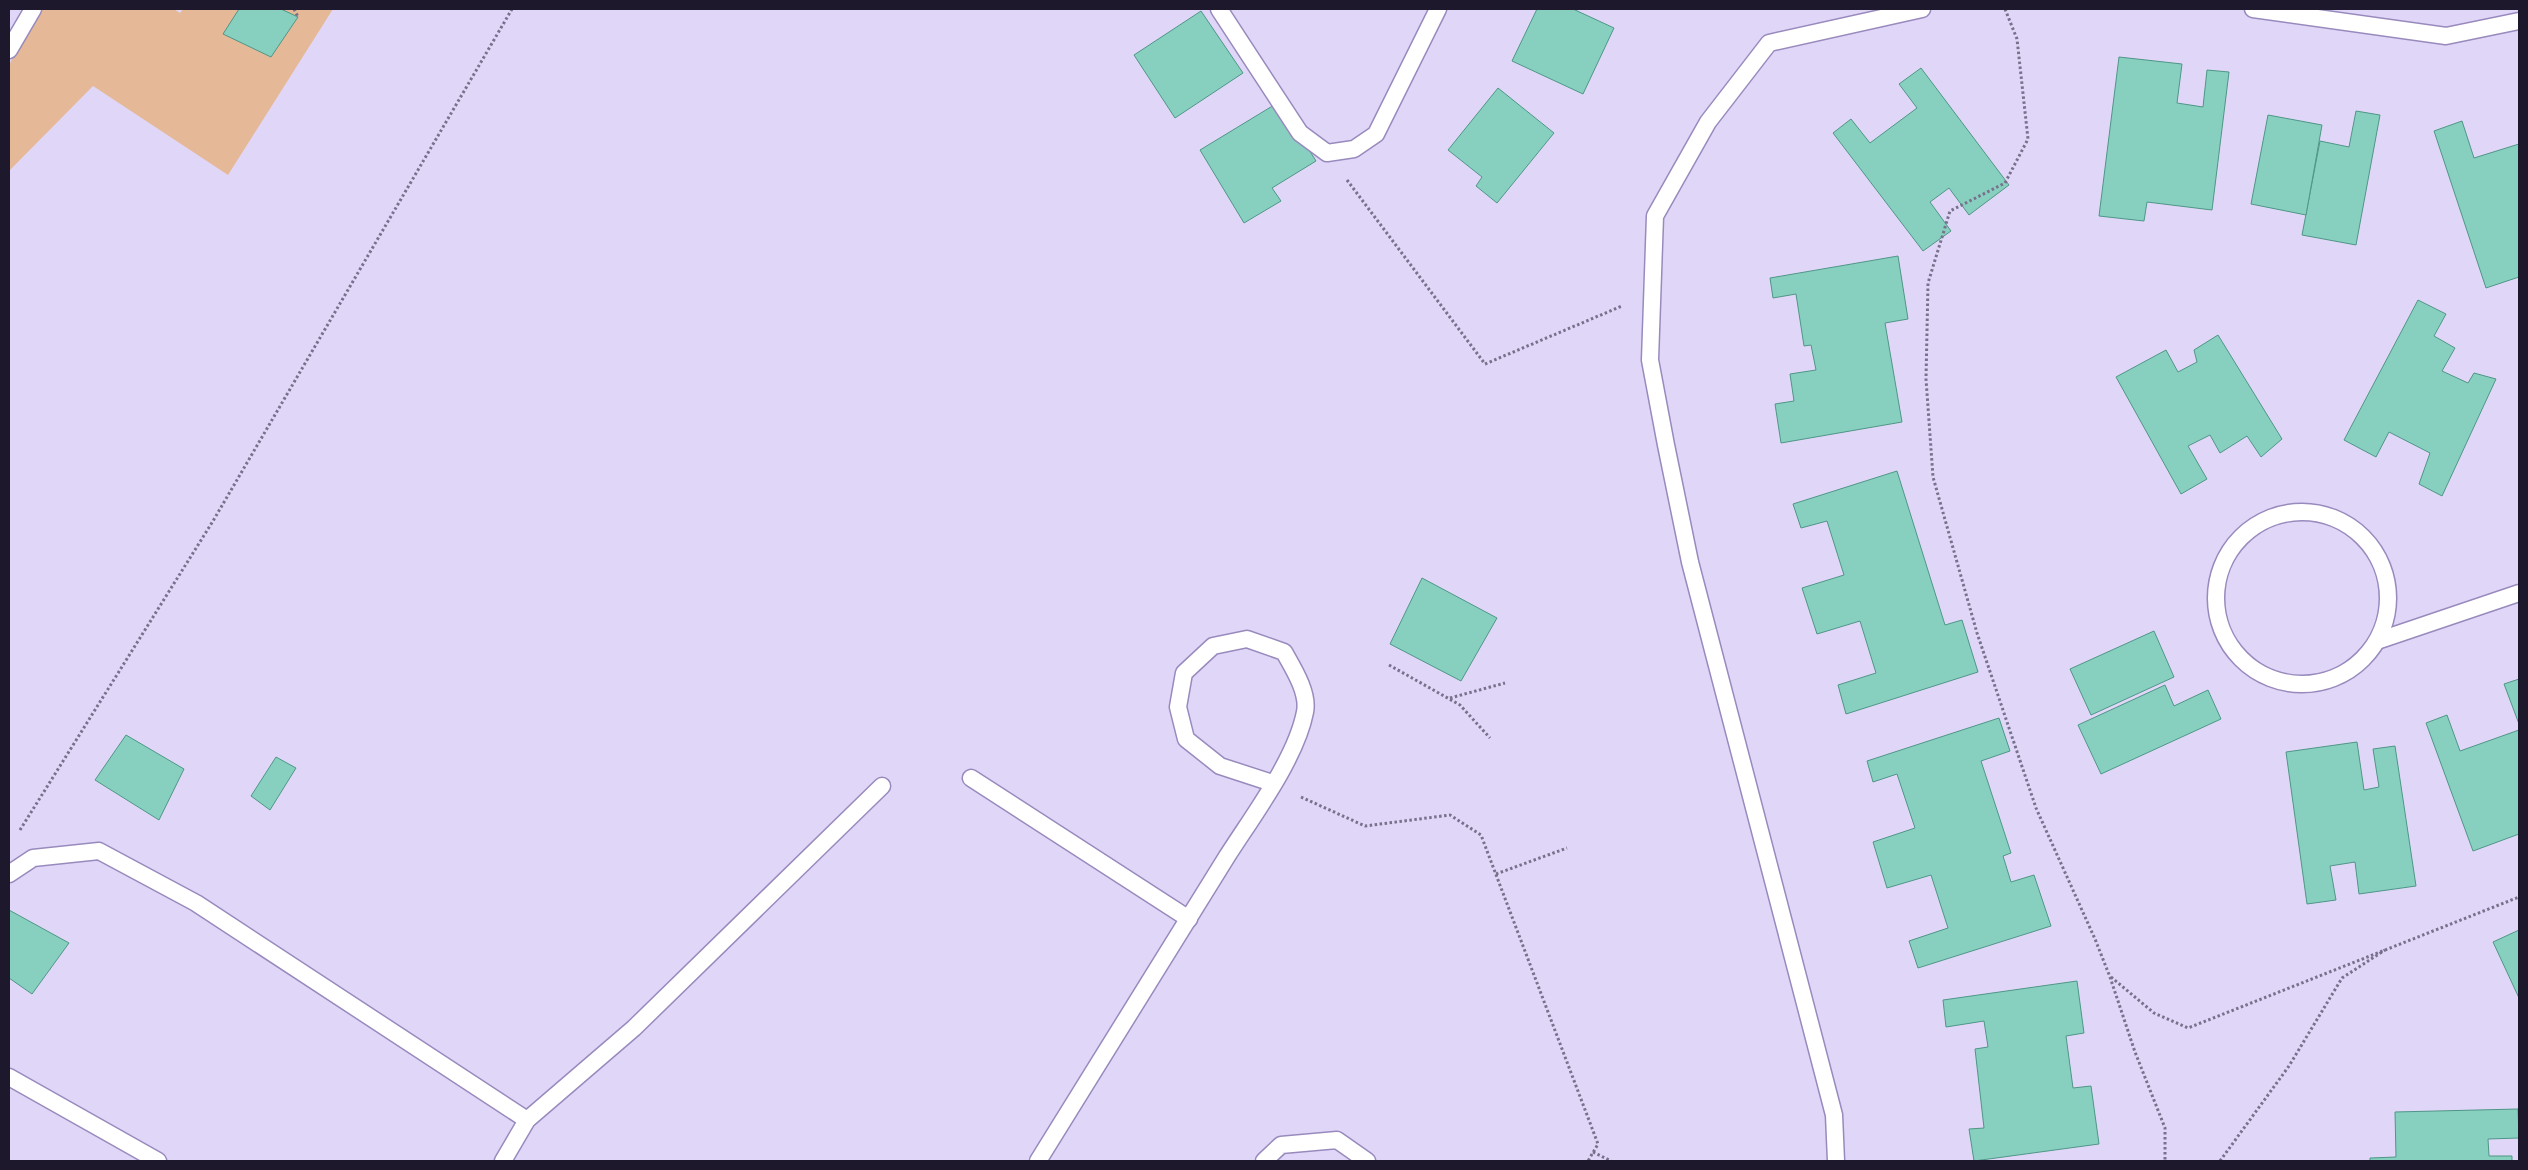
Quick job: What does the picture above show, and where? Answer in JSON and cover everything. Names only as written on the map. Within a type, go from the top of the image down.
[{"type":"lane","points":[[9,50],[34,9]]},
{"type":"lane","points":[[1219,9],[1300,133],[1327,153],[1354,149],[1376,134],[1438,9]]},
{"type":"lane","points":[[1836,1161],[1834,1116],[1690,562],[1650,360],[1655,216],[1708,122],[1769,44],[1922,9]]},
{"type":"lane","points":[[2253,9],[2446,36],[2519,21]]},
{"type":"lane","points":[[2377,641],[2384,626],[2388,596],[2382,567],[2367,541],[2344,523],[2315,513],[2285,514],[2265,520],[2240,537],[2223,562],[2216,592],[2218,622],[2231,648],[2252,670],[2272,680],[2302,685],[2332,679],[2358,664],[2377,641],[2519,593]]},
{"type":"lane","points":[[1038,1161],[1290,755],[1306,710],[1300,680],[1284,652],[1247,640],[1213,646],[1184,673],[1178,707],[1186,739],[1220,766],[1272,783]]},
{"type":"lane","points":[[971,778],[1189,919]]},
{"type":"lane","points":[[503,1161],[527,1120],[634,1028],[882,786]]},
{"type":"lane","points":[[9,874],[33,858],[99,851],[196,903],[527,1120]]},
{"type":"lane","points":[[9,1077],[158,1161]]},
{"type":"lane","points":[[1264,1161],[1281,1144],[1337,1140],[1367,1161]]},
{"type":"path","points":[[294,9],[298,17]]},
{"type":"path","points":[[19,831],[213,521],[512,9]]},
{"type":"path","points":[[2005,9],[2016,39],[2028,139],[2005,183],[1950,211],[1928,283],[1926,379],[1934,477],[1977,633],[2036,808],[2110,977],[2134,1052],[2165,1128],[2164,1161]]},
{"type":"path","points":[[1327,153],[1485,364],[1652,293]]},
{"type":"path","points":[[1389,665],[1460,705],[1490,738]]},
{"type":"path","points":[[1450,698],[1505,684]]},
{"type":"path","points":[[1272,783],[1365,826],[1450,815],[1481,835],[1598,1144],[1588,1161]]},
{"type":"path","points":[[1496,874],[1567,848]]},
{"type":"path","points":[[2110,977],[2154,1013],[2188,1028],[2392,945],[2519,897]]},
{"type":"path","points":[[2220,1161],[2289,1066],[2342,978],[2392,945]]},
{"type":"path","points":[[1593,1152],[1612,1161]]},
{"type":"shaded area","points":[[39,9],[174,9],[180,13],[183,9],[333,9],[228,175],[93,86],[9,171],[9,65]]},
{"type":"building","points":[[239,9],[281,9],[298,17],[271,57],[223,34]]},
{"type":"building","points":[[1537,9],[1573,9],[1614,28],[1583,94],[1512,61]]},
{"type":"building","points":[[1201,11],[1243,73],[1175,118],[1134,55]]},
{"type":"building","points":[[2119,57],[2182,64],[2177,103],[2203,107],[2207,70],[2229,72],[2212,210],[2147,202],[2144,221],[2099,216]]},
{"type":"building","points":[[1921,68],[2009,185],[1969,215],[1949,188],[1930,202],[1951,231],[1923,251],[1833,133],[1851,119],[1870,143],[1917,108],[1899,84]]},
{"type":"building","points":[[1498,88],[1554,133],[1497,203],[1476,186],[1482,177],[1448,150]]},
{"type":"building","points":[[1279,102],[1316,161],[1272,188],[1281,201],[1244,223],[1200,150]]},
{"type":"building","points":[[2356,111],[2380,115],[2356,245],[2302,235],[2320,141],[2349,147]]},
{"type":"building","points":[[2268,115],[2322,125],[2306,215],[2251,204]]},
{"type":"building","points":[[2462,121],[2474,158],[2519,144],[2519,277],[2486,288],[2434,131]]},
{"type":"building","points":[[1898,256],[1908,319],[1885,323],[1902,422],[1781,443],[1775,404],[1794,401],[1790,374],[1816,370],[1811,345],[1804,346],[1796,294],[1773,298],[1770,278]]},
{"type":"building","points":[[2418,300],[2446,314],[2434,336],[2455,348],[2442,371],[2468,383],[2474,373],[2496,379],[2442,496],[2419,484],[2430,453],[2389,432],[2376,457],[2344,440]]},
{"type":"building","points":[[2218,335],[2282,439],[2261,457],[2247,436],[2220,453],[2210,435],[2188,446],[2207,479],[2181,494],[2116,377],[2166,350],[2178,372],[2197,362],[2194,350]]},
{"type":"building","points":[[1897,471],[1945,625],[1962,620],[1978,672],[1846,714],[1838,685],[1876,673],[1860,621],[1817,634],[1802,588],[1844,575],[1827,521],[1801,528],[1793,504]]},
{"type":"building","points":[[1422,578],[1497,618],[1461,681],[1390,644]]},
{"type":"building","points":[[2154,631],[2174,677],[2091,715],[2070,669]]},
{"type":"building","points":[[2519,679],[2519,724],[2504,684]]},
{"type":"building","points":[[2165,685],[2174,706],[2208,690],[2221,719],[2101,774],[2078,725]]},
{"type":"building","points":[[2447,715],[2460,751],[2519,730],[2519,834],[2473,851],[2426,723]]},
{"type":"building","points":[[1999,718],[2010,751],[1981,761],[2011,853],[2003,856],[2011,882],[2034,875],[2051,926],[1918,968],[1909,941],[1948,928],[1931,875],[1887,888],[1873,842],[1915,828],[1897,774],[1873,782],[1867,761]]},
{"type":"building","points":[[126,735],[184,769],[159,820],[95,780]]},
{"type":"building","points":[[2357,742],[2364,790],[2379,787],[2373,749],[2395,746],[2416,886],[2359,894],[2355,862],[2330,866],[2336,900],[2307,904],[2286,752]]},
{"type":"building","points":[[276,757],[296,768],[270,810],[251,796]]},
{"type":"building","points":[[9,910],[69,943],[32,994],[9,978]]},
{"type":"building","points":[[2519,930],[2519,998],[2493,942]]},
{"type":"building","points":[[2077,981],[2084,1033],[2066,1036],[2073,1088],[2091,1086],[2099,1144],[1974,1161],[1969,1129],[1984,1128],[1975,1049],[1988,1047],[1984,1021],[1946,1027],[1943,1000]]},
{"type":"building","points":[[2518,1109],[2519,1138],[2488,1139],[2489,1156],[2512,1156],[2512,1161],[2370,1161],[2370,1158],[2396,1157],[2395,1112]]}]
